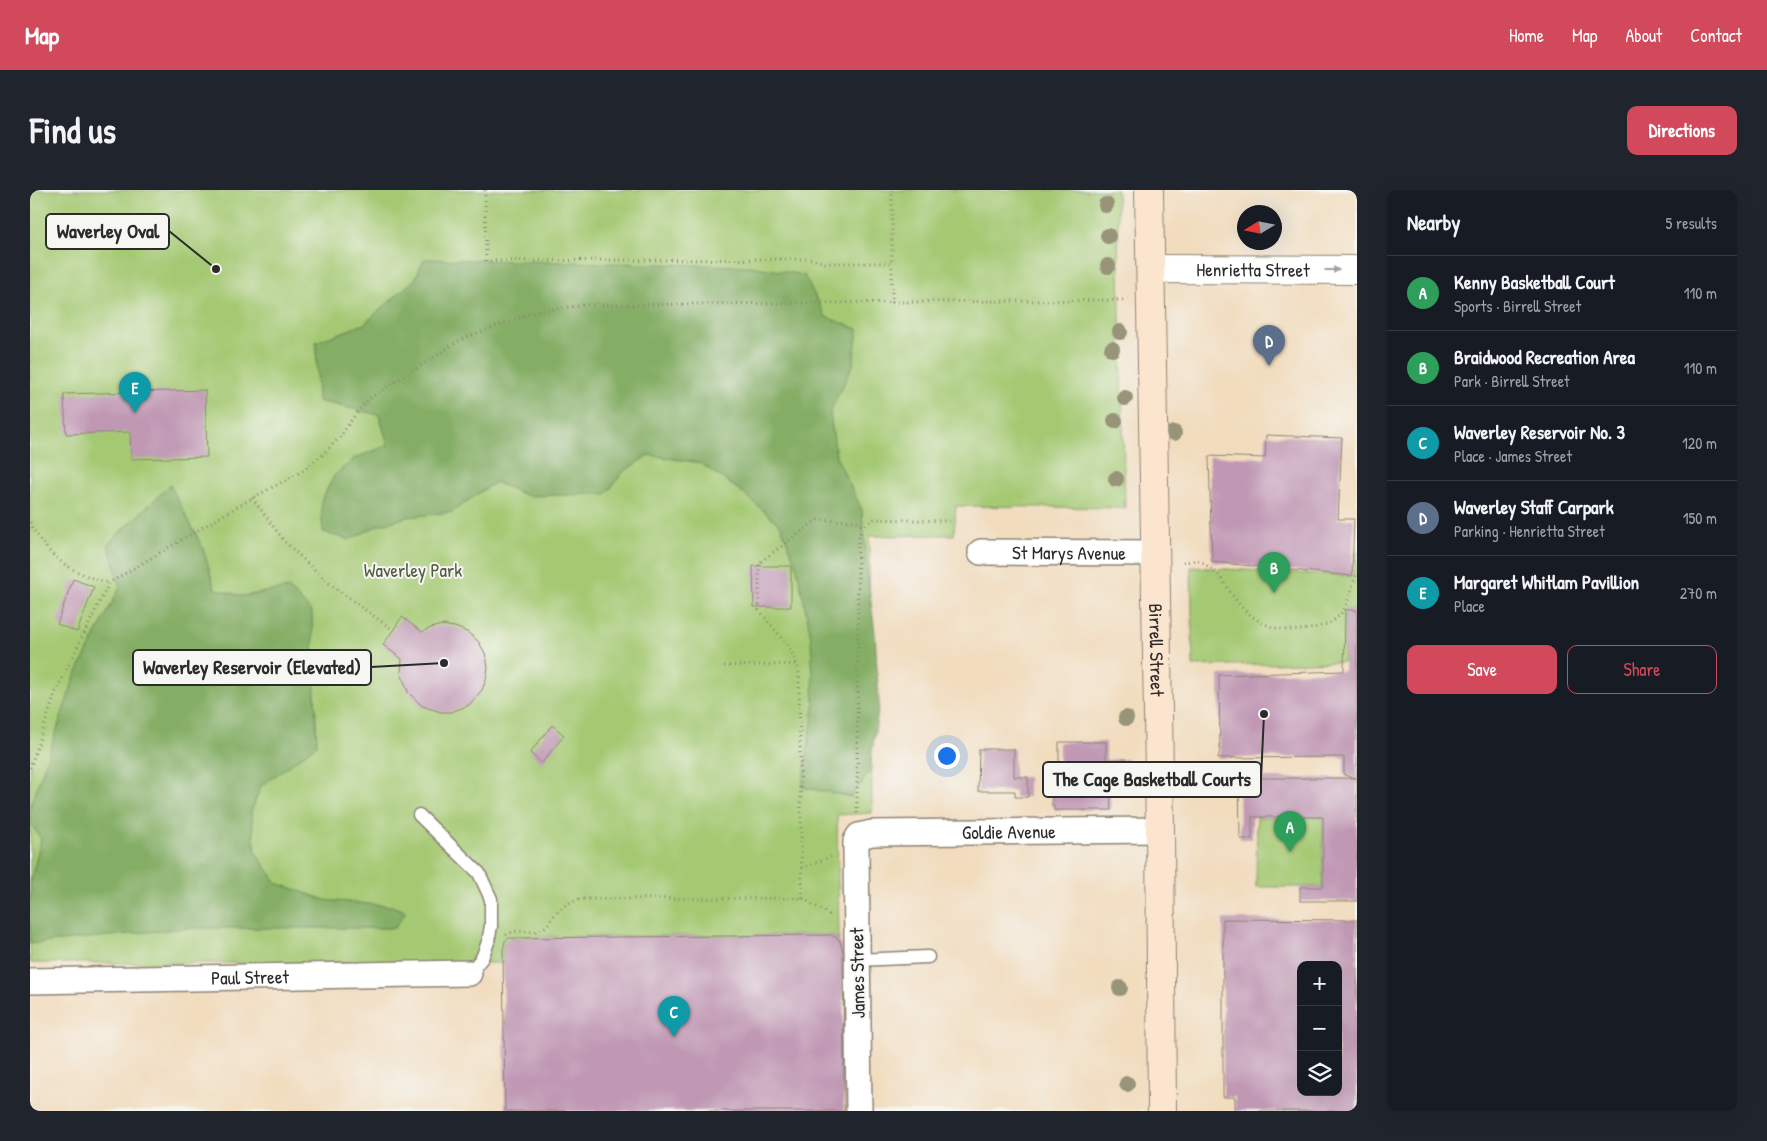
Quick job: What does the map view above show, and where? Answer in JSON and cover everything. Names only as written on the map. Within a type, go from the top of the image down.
[{"type":"main road","name":"Birrell Street","points":[[1149,190],[1160,830],[1162,1111]]},
{"type":"street","name":"Henrietta Street","points":[[1151,269],[1357,270]]},
{"type":"street","name":"St Marys Avenue","points":[[981,552],[1156,553]]},
{"type":"street","name":"Goldie Avenue","points":[[858,824],[872,833],[1160,830]]},
{"type":"street","name":"James Street","points":[[858,824],[856,841],[856,960],[859,1111]]},
{"type":"street","name":"Paul Street","points":[[30,981],[475,965]]},
{"type":"lane","points":[[419,815],[479,873],[491,899],[491,926],[488,942],[475,965]]},
{"type":"lane","points":[[856,960],[928,957]]},
{"type":"path","points":[[485,190],[486,261],[811,258],[825,263],[892,263]]},
{"type":"path","points":[[892,190],[892,303]]},
{"type":"path","points":[[30,768],[56,691],[109,584],[252,498],[301,472],[342,436],[352,419],[370,398],[462,339],[538,311],[584,305],[1128,300]]},
{"type":"path","points":[[252,498],[285,542],[330,584],[393,630]]},
{"type":"path","points":[[858,824],[858,541],[860,532],[873,519],[948,521]]},
{"type":"path","points":[[802,898],[799,673],[797,664],[788,646],[759,610],[759,563],[817,520],[857,521],[863,527]]},
{"type":"path","points":[[30,522],[48,549],[68,568],[88,578],[109,584]]},
{"type":"path","points":[[1184,562],[1200,561],[1219,574],[1233,597],[1249,615],[1269,626],[1293,632],[1316,627],[1337,619],[1344,610],[1357,572]]},
{"type":"path","points":[[724,666],[797,664]]},
{"type":"path","points":[[802,869],[836,855]]},
{"type":"path","points":[[475,965],[503,937],[513,931],[538,931],[547,926],[565,904],[580,899],[802,898],[856,932]]},
{"type":"green space","name":"Waverley Park","points":[[30,190],[1117,190],[1125,508],[956,506],[954,535],[869,536],[872,813],[837,815],[839,939],[831,935],[514,937],[505,943],[503,963],[30,963]]},
{"type":"green space","points":[[424,259],[750,266],[804,275],[826,317],[858,329],[853,365],[830,412],[836,456],[862,510],[867,572],[875,633],[879,704],[869,773],[851,797],[802,787],[814,707],[811,637],[797,568],[781,526],[742,492],[700,463],[649,455],[623,472],[606,494],[528,496],[495,482],[452,512],[408,517],[379,525],[349,540],[323,532],[321,501],[334,476],[355,458],[388,445],[379,415],[318,401],[316,342],[364,324],[415,279]]},
{"type":"green space","points":[[170,485],[203,548],[215,589],[242,596],[289,588],[312,612],[317,745],[261,786],[251,812],[256,853],[277,883],[325,900],[391,906],[406,911],[395,928],[188,928],[30,944],[30,884],[41,839],[30,823],[30,808],[75,676],[120,587],[108,544]]},
{"type":"green space","points":[[1357,550],[1357,610],[1345,610],[1344,662],[1193,666],[1191,567],[1352,576]]},
{"type":"green space","points":[[1257,817],[1323,817],[1323,887],[1256,887]]},
{"type":"building","points":[[205,390],[207,457],[131,459],[130,432],[66,434],[64,394]]},
{"type":"building","points":[[1266,435],[1342,438],[1338,519],[1354,519],[1352,576],[1212,562],[1209,456],[1265,458]]},
{"type":"building","points":[[753,566],[791,566],[791,607],[754,607]]},
{"type":"building","points":[[73,579],[94,587],[77,632],[57,624]]},
{"type":"building","points":[[1345,610],[1357,610],[1357,901],[1300,901],[1300,887],[1323,887],[1323,817],[1252,817],[1252,839],[1240,839],[1239,778],[1356,778],[1344,775],[1344,757],[1218,758],[1220,751],[1219,675],[1344,671]]},
{"type":"building","points":[[402,617],[422,632],[441,625],[455,627],[467,632],[478,641],[485,653],[488,667],[482,690],[469,705],[451,712],[441,712],[422,706],[408,692],[401,673],[402,659],[383,645]]},
{"type":"building","points":[[552,725],[564,735],[542,763],[530,753]]},
{"type":"building","points":[[1059,742],[1106,742],[1106,760],[1127,759],[1127,772],[1059,773]]},
{"type":"building","points":[[979,749],[1014,749],[1014,777],[1028,777],[1028,797],[1015,797],[1015,791],[978,791]]},
{"type":"building","points":[[1110,776],[1111,810],[1054,810],[1054,806],[1052,806],[1051,782],[1054,781],[1053,777]]},
{"type":"building","points":[[1223,919],[1357,920],[1357,1111],[1235,1111],[1235,1097],[1223,1097]]},
{"type":"building","points":[[831,935],[839,939],[843,951],[844,1111],[505,1111],[503,950],[505,941],[509,938]]},
{"type":"place","name":"Waverley Oval","points":[[216,269]]},
{"type":"place","name":"Waverley Staff Carpark","points":[[1269,366]]},
{"type":"place","name":"Margaret Whitlam Pavillion","points":[[135,413]]},
{"type":"place","name":"Braidwood Recreation Area","points":[[1274,593]]},
{"type":"place","name":"Waverley Reservoir (Elevated)","points":[[444,663]]},
{"type":"place","name":"The Cage Basketball Courts","points":[[1264,714]]},
{"type":"place","name":"Kenny Basketball Court","points":[[1290,852]]},
{"type":"place","name":"Waverley Reservoir No. 3","points":[[674,1037]]}]
